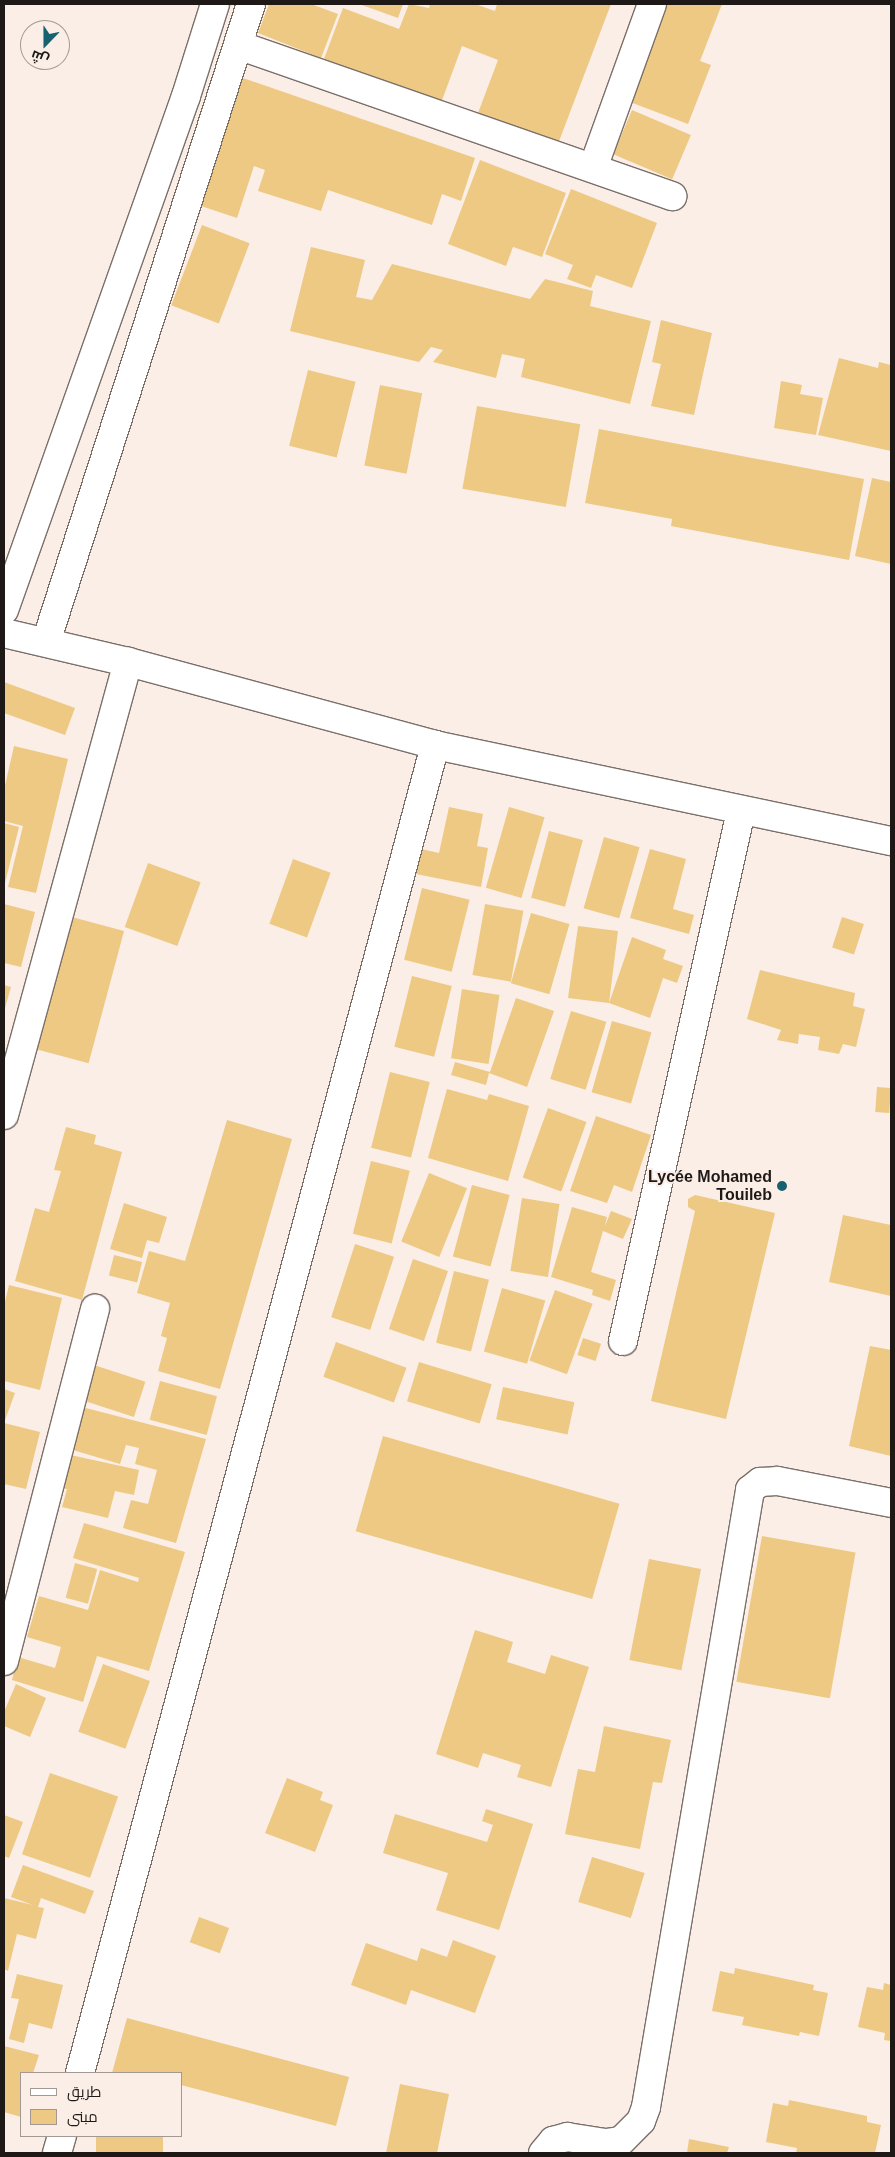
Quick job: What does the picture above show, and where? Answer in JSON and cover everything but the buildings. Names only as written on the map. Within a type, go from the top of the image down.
[{"type":"street","points":[[4,610],[186,96],[214,4]]},
{"type":"street","points":[[46,642],[251,4]]},
{"type":"street","points":[[593,168],[652,4]]},
{"type":"street","points":[[238,45],[672,196]]},
{"type":"street","points":[[4,633],[128,662],[436,745],[741,811],[891,841]]},
{"type":"street","points":[[4,1115],[12,1054],[128,662]]},
{"type":"street","points":[[80,2072],[436,745]]},
{"type":"street","points":[[623,1341],[741,811]]},
{"type":"street","points":[[4,1661],[95,1309]]},
{"type":"street","points":[[543,2153],[553,2141],[567,2137],[606,2143],[621,2140],[641,2121],[646,2107],[750,1490],[760,1482],[777,1481],[891,1503]]},
{"type":"street","points":[[57,2153],[62,2137]]},
{"type":"place","name":"Lycée Mohamed Touileb","points":[[782,1186]]}]
